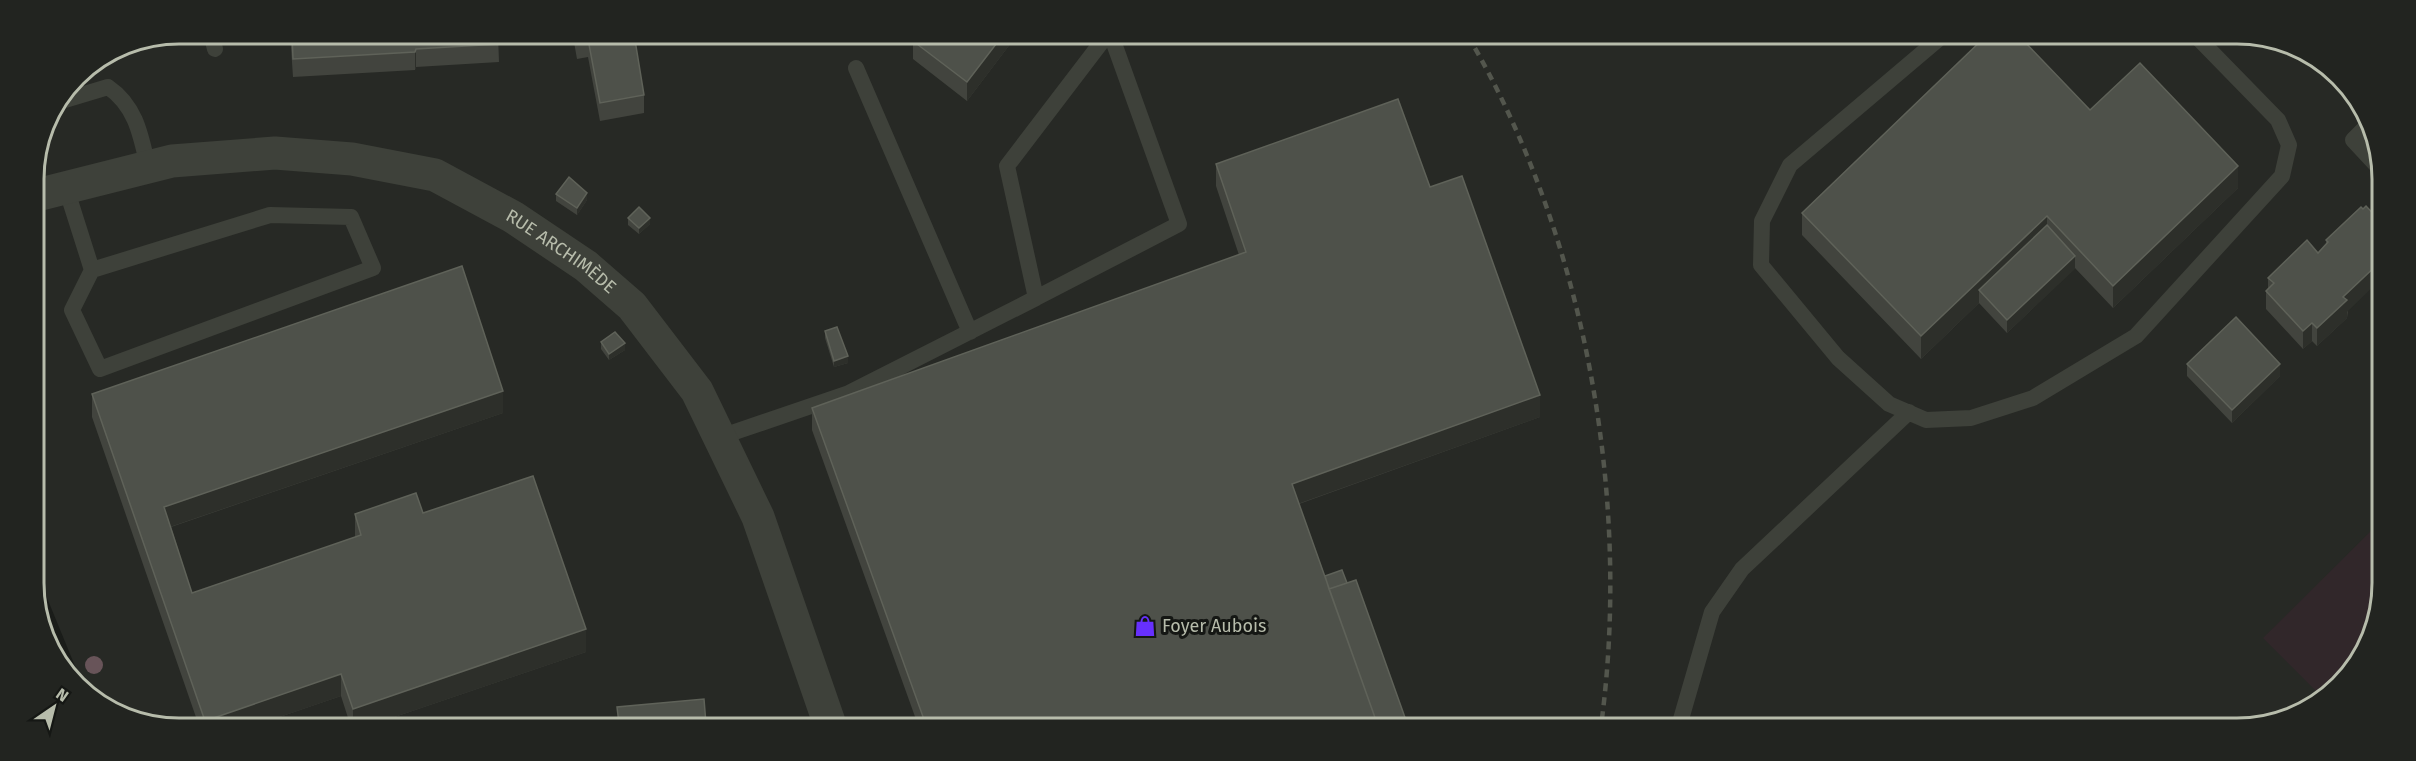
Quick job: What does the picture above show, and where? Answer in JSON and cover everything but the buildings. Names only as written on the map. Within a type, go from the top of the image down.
[{"type":"street","name":"RUE ARCHIMÈDE","points":[[44,194],[172,161],[275,153],[352,159],[435,175],[513,218],[586,266],[632,306],[697,392],[758,517],[827,718]]},
{"type":"lane","points":[[1036,298],[1007,166],[1102,44]]},
{"type":"lane","points":[[720,437],[849,393],[1179,224],[1112,44]]},
{"type":"lane","points":[[1933,44],[1790,165],[1762,221],[1761,265],[1838,358],[1889,404],[1926,420],[1971,418],[2033,398],[2136,336],[2282,176],[2289,145],[2278,120],[2204,44]]},
{"type":"lane","points":[[856,68],[970,332]]},
{"type":"lane","points":[[69,99],[108,87],[123,97],[138,126],[148,167]]},
{"type":"lane","points":[[2363,130],[2353,140],[2371,159]]},
{"type":"lane","points":[[66,188],[92,270],[72,310],[100,369],[373,268],[351,217],[270,215],[92,270]]},
{"type":"lane","points":[[1682,717],[1712,612],[1742,569],[1909,412]]},
{"type":"shaded area","points":[[178,44],[2238,44],[2273,48],[2320,71],[2345,96],[2368,143],[2373,178],[2373,583],[2368,618],[2350,658],[2327,684],[2313,695],[2273,713],[2247,717],[178,718],[143,713],[127,707],[103,695],[78,673],[45,592],[44,169],[46,152],[57,119],[77,89],[103,66],[127,54],[152,46]]},
{"type":"shaded area","points":[[2373,529],[2373,583],[2368,618],[2350,658],[2327,684],[2317,692],[2263,638]]},
{"type":"railway","points":[[1472,44],[1509,113],[1542,196],[1570,282],[1590,370],[1603,460],[1610,550],[1609,639],[1602,717]]},
{"type":"place","name":"Foyer Aubois","points":[[1145,626]]}]
